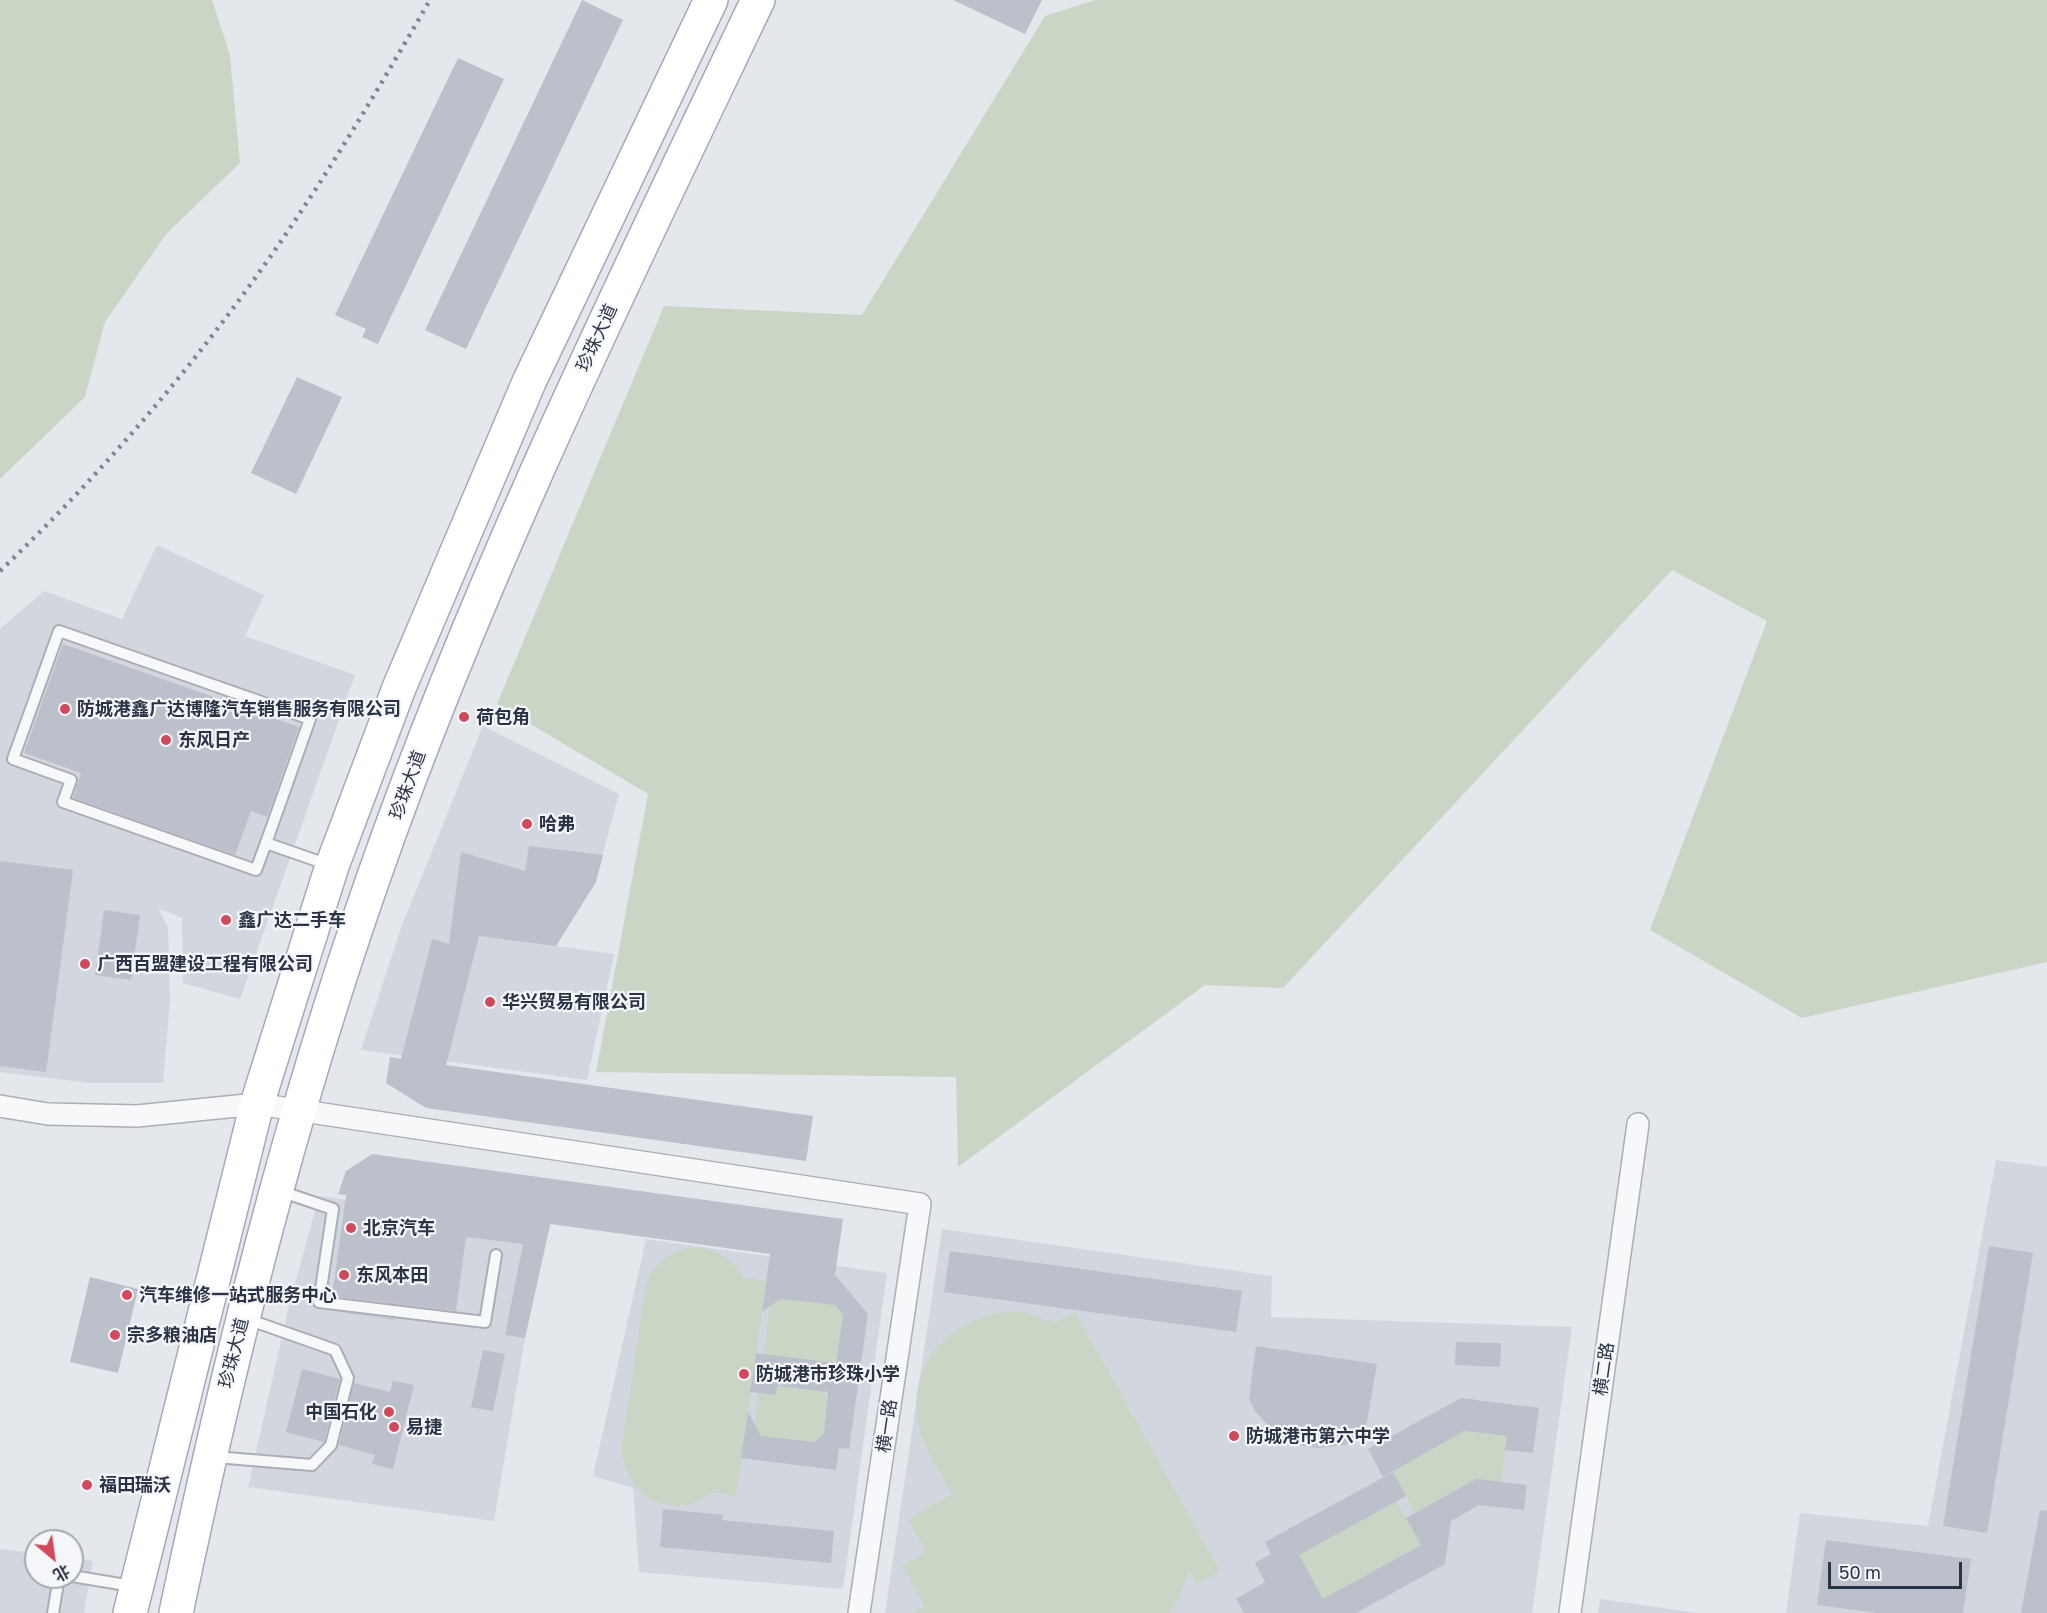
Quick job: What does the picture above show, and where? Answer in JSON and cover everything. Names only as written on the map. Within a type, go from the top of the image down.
[{"type":"main road","points":[[133,1600],[257,1104],[332,866],[399,687],[529,382],[711,0]]},
{"type":"main road","name":"珍珠大道","points":[[176,1613],[242,1317],[299,1112],[372,880],[439,703],[567,400],[758,0]]},
{"type":"street","points":[[0,1106],[48,1113],[137,1116],[257,1104],[299,1112]]},
{"type":"street","name":"横一路","points":[[299,1112],[920,1204],[859,1613]]},
{"type":"street","name":"横二路","points":[[1570,1613],[1638,1124]]},
{"type":"lane","points":[[59,631],[310,719],[266,843],[256,870],[63,802],[71,780],[13,759],[59,631]]},
{"type":"lane","points":[[266,843],[332,866]]},
{"type":"lane","points":[[277,1190],[333,1209],[319,1302],[485,1322],[496,1255]]},
{"type":"lane","points":[[209,1457],[312,1465],[331,1445],[348,1378],[335,1350],[242,1317]]},
{"type":"lane","points":[[84,1581],[133,1600]]},
{"type":"lane","points":[[53,1613],[57,1589]]},
{"type":"shaded area","name":"东风日产","points":[[157,545],[264,595],[245,636],[355,675],[240,999],[183,983],[182,918],[158,908],[168,927],[170,1001],[163,1083],[90,1083],[0,1072],[0,629],[44,591],[122,619]]},
{"type":"shaded area","points":[[483,726],[619,794],[595,882],[556,946],[614,954],[587,1080],[361,1050],[402,925]]},
{"type":"shaded area","points":[[1996,1160],[2047,1167],[2047,1613],[1786,1613],[1800,1513],[1928,1526]]},
{"type":"shaded area","name":"中国石化","points":[[319,1196],[550,1227],[525,1338],[494,1521],[248,1487],[289,1306]]},
{"type":"shaded area","name":"防城港市第六中学","points":[[942,1229],[1272,1276],[1271,1317],[1572,1327],[1532,1613],[885,1613]]},
{"type":"shaded area","name":"防城港市珍珠小学","points":[[646,1239],[887,1273],[843,1589],[639,1572],[633,1488],[593,1476]]},
{"type":"shaded area","points":[[0,1549],[24,1552],[24,1589],[84,1589],[84,1560],[93,1561],[84,1613],[0,1613]]},
{"type":"shaded area","points":[[1600,1599],[1698,1613],[1598,1613]]},
{"type":"green space","points":[[0,0],[212,0],[230,55],[240,163],[167,233],[105,322],[85,397],[0,479]]},
{"type":"green space","points":[[1095,0],[2047,0],[2047,962],[1802,1018],[1650,930],[1767,621],[1672,570],[1283,988],[1205,985],[958,1167],[956,1077],[596,1072],[648,794],[497,704],[664,306],[862,315],[1045,16]]},
{"type":"green space","points":[[689,1248],[698,1248],[721,1255],[744,1277],[766,1282],[736,1497],[715,1493],[688,1505],[674,1506],[650,1499],[641,1492],[627,1471],[622,1446],[646,1284],[663,1260]]},
{"type":"green space","points":[[781,1299],[835,1305],[843,1315],[836,1363],[764,1354],[770,1306]]},
{"type":"green space","points":[[1011,1312],[1026,1313],[1055,1323],[1075,1312],[1220,1571],[1197,1584],[1189,1570],[1180,1596],[1169,1613],[1018,1613],[1016,1610],[1017,1613],[913,1613],[925,1606],[902,1566],[926,1552],[908,1519],[952,1494],[921,1433],[917,1410],[918,1388],[924,1368],[935,1350],[968,1324],[989,1316]]},
{"type":"green space","points":[[777,1386],[824,1391],[827,1401],[824,1434],[814,1442],[761,1436],[755,1425],[758,1393],[776,1395]]},
{"type":"green space","points":[[1464,1431],[1507,1436],[1501,1482],[1476,1479],[1415,1513],[1392,1471]]},
{"type":"green space","points":[[1396,1501],[1421,1545],[1319,1602],[1294,1557]]},
{"type":"building","points":[[582,0],[623,20],[466,349],[425,330]]},
{"type":"building","points":[[953,0],[1042,0],[1025,34]]},
{"type":"building","points":[[458,58],[504,79],[378,344],[362,337],[366,329],[335,315]]},
{"type":"building","points":[[297,377],[342,397],[296,494],[251,473]]},
{"type":"building","points":[[63,644],[299,727],[267,817],[251,811],[235,855],[73,798],[81,773],[24,753]]},
{"type":"building","points":[[529,846],[603,855],[596,882],[556,946],[479,936],[446,1065],[813,1116],[806,1161],[426,1108],[386,1083],[390,1057],[401,1059],[432,939],[449,944],[461,852],[525,871]]},
{"type":"building","points":[[0,861],[73,870],[46,1072],[0,1066]]},
{"type":"building","points":[[104,910],[140,915],[131,980],[95,975]]},
{"type":"building","points":[[372,1154],[843,1219],[835,1275],[868,1314],[849,1449],[839,1448],[836,1470],[741,1458],[748,1412],[761,1436],[814,1442],[824,1434],[828,1392],[777,1386],[776,1395],[750,1392],[756,1353],[836,1363],[843,1315],[835,1305],[781,1299],[762,1312],[770,1254],[550,1224],[525,1338],[505,1335],[523,1244],[466,1237],[456,1311],[332,1296],[346,1195],[338,1194],[346,1171]]},
{"type":"building","points":[[1989,1246],[2033,1253],[1987,1533],[1943,1526]]},
{"type":"building","points":[[950,1251],[1242,1291],[1236,1332],[944,1292]]},
{"type":"building","points":[[90,1277],[138,1289],[118,1373],[70,1362]]},
{"type":"building","points":[[330,1311],[395,1319],[395,1320]]},
{"type":"building","points":[[1456,1342],[1501,1343],[1500,1367],[1455,1365]]},
{"type":"building","points":[[1256,1346],[1377,1364],[1364,1438],[1346,1445],[1317,1448],[1303,1446],[1275,1433],[1255,1411],[1249,1399]]},
{"type":"building","points":[[483,1350],[505,1354],[493,1411],[471,1407]]},
{"type":"building","points":[[302,1369],[340,1379],[324,1442],[286,1432]]},
{"type":"building","points":[[393,1381],[414,1385],[393,1469],[372,1464],[375,1455],[339,1445],[354,1383],[390,1392]]},
{"type":"building","points":[[1461,1398],[1539,1408],[1533,1453],[1505,1450],[1507,1436],[1464,1431],[1383,1477],[1368,1449]]},
{"type":"building","points":[[1393,1472],[1406,1496],[1299,1555],[1323,1599],[1421,1545],[1406,1518],[1476,1479],[1527,1485],[1524,1510],[1479,1505],[1451,1521],[1445,1564],[1356,1613],[1244,1613],[1236,1599],[1265,1582],[1255,1563],[1271,1554],[1265,1542]]},
{"type":"building","points":[[663,1509],[723,1515],[722,1520],[834,1531],[831,1563],[660,1547]]},
{"type":"building","points":[[2040,1510],[2047,1511],[2047,1613],[2021,1613]]},
{"type":"building","points":[[1826,1540],[1971,1559],[1963,1613],[1878,1613],[1817,1605]]},
{"type":"railway","points":[[0,571],[80,491],[118,449],[226,317],[328,170],[430,0]]},
{"type":"place","name":"防城港鑫广达博隆汽车销售服务有限公司","points":[[65,709]]},
{"type":"place","name":"荷包角","points":[[464,717]]},
{"type":"place","name":"东风日产","points":[[166,740]]},
{"type":"place","name":"哈弗","points":[[527,824]]},
{"type":"place","name":"鑫广达二手车","points":[[226,920]]},
{"type":"place","name":"广西百盟建设工程有限公司","points":[[85,964]]},
{"type":"place","name":"华兴贸易有限公司","points":[[490,1002]]},
{"type":"place","name":"北京汽车","points":[[351,1228]]},
{"type":"place","name":"东风本田","points":[[344,1275]]},
{"type":"place","name":"汽车维修一站式服务中心","points":[[127,1295]]},
{"type":"place","name":"宗多粮油店","points":[[115,1335]]},
{"type":"place","name":"防城港市珍珠小学","points":[[744,1374]]},
{"type":"place","name":"中国石化","points":[[389,1412]]},
{"type":"place","name":"易捷","points":[[394,1427]]},
{"type":"place","name":"防城港市第六中学","points":[[1234,1436]]},
{"type":"place","name":"福田瑞沃","points":[[87,1485]]}]
